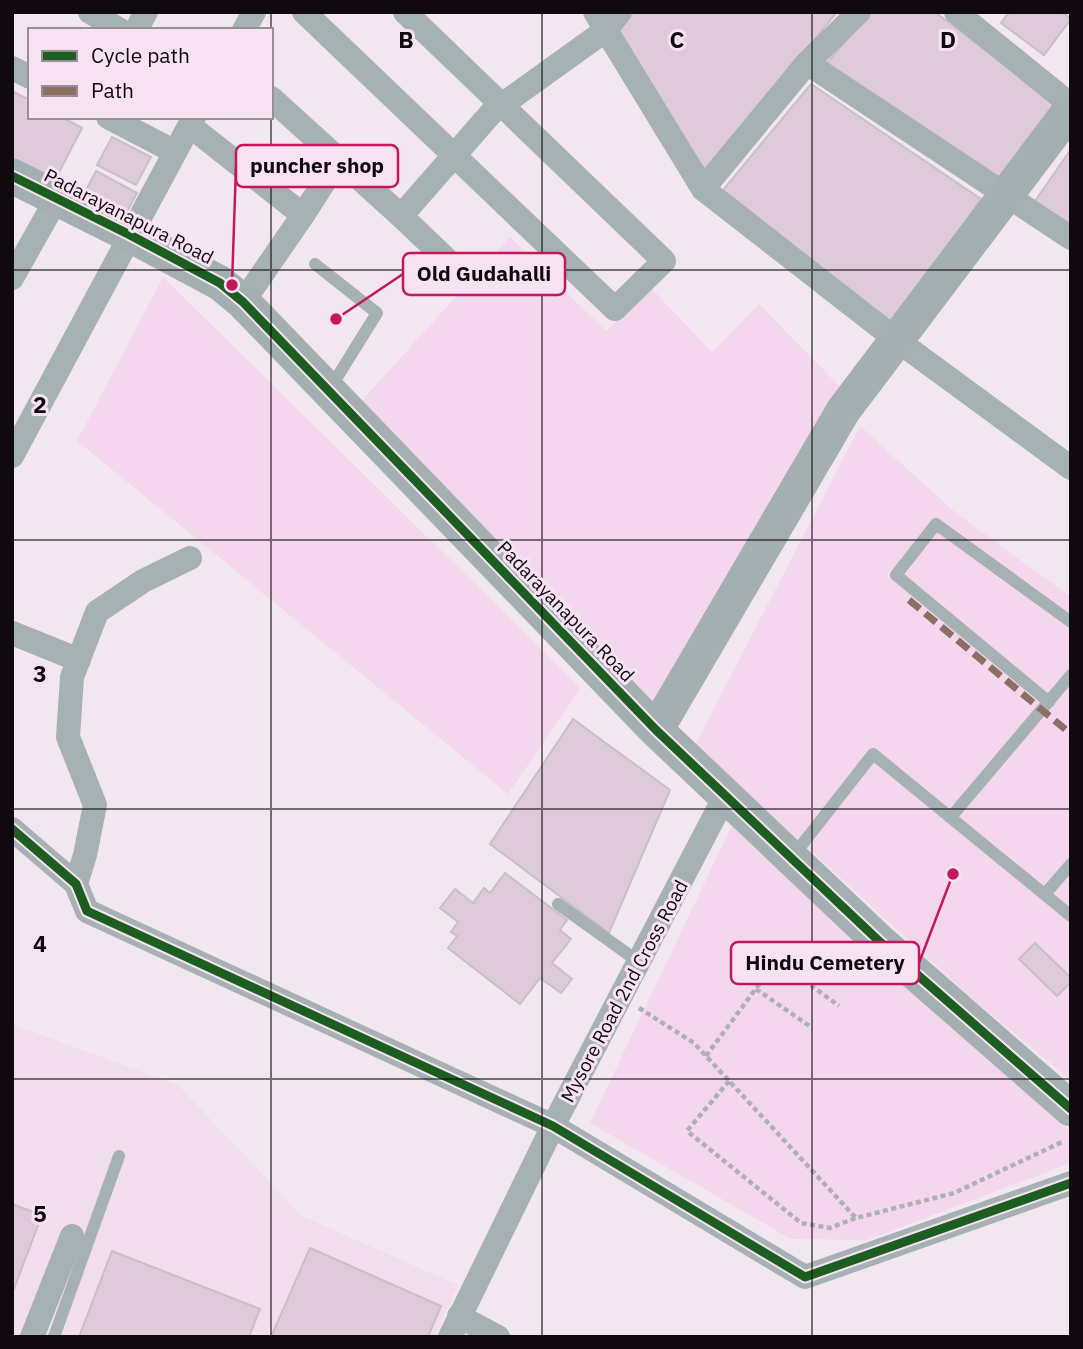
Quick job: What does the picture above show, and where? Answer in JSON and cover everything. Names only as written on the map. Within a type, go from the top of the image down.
[{"type":"street","points":[[90,12],[117,28]]},
{"type":"street","points":[[137,28],[146,12]]},
{"type":"street","points":[[245,28],[254,12]]},
{"type":"street","points":[[304,12],[615,309],[664,261],[405,12]]},
{"type":"street","points":[[703,189],[807,63],[859,12]]},
{"type":"street","points":[[656,730],[843,411],[1007,197],[1071,107],[956,12]]},
{"type":"street","points":[[401,216],[500,103],[503,104],[607,18],[703,189],[898,341],[1071,468]]},
{"type":"street","points":[[807,63],[1071,238]]},
{"type":"street","points":[[12,68],[28,76]]},
{"type":"street","points":[[273,100],[465,277]]},
{"type":"street","points":[[112,119],[175,152]]},
{"type":"street","points":[[12,456],[192,121],[303,215]]},
{"type":"street","points":[[243,302],[339,159]]},
{"type":"street","name":"Padarayanapura Road","points":[[12,176],[130,234],[220,283],[243,302],[656,730],[881,943],[1067,1125]]},
{"type":"street","points":[[12,278],[57,198]]},
{"type":"street","points":[[76,884],[95,805],[68,737],[72,677],[97,612],[143,581],[190,558]]},
{"type":"street","points":[[12,633],[79,660]]},
{"type":"street","name":"Mysore Road 2nd Cross Road","points":[[454,1326],[553,1126],[725,796]]},
{"type":"street","points":[[12,829],[76,884],[87,911],[553,1126],[805,1277],[1071,1183]]},
{"type":"street","points":[[32,1337],[72,1236]]},
{"type":"street","points":[[454,1326],[498,1337]]},
{"type":"lane","points":[[315,264],[377,313],[329,390]]},
{"type":"lane","points":[[1049,702],[895,575],[936,524],[1071,622]]},
{"type":"lane","points":[[951,817],[1071,675]]},
{"type":"lane","points":[[791,859],[873,754],[1071,916]]},
{"type":"lane","points":[[1045,894],[1071,864]]},
{"type":"lane","points":[[558,904],[639,961]]},
{"type":"lane","points":[[54,1337],[119,1156]]},
{"type":"path","points":[[706,1056],[777,960],[839,1006]]},
{"type":"path","points":[[756,989],[811,1027]]},
{"type":"path","points":[[621,996],[694,1042],[856,1218],[858,1217]]},
{"type":"path","points":[[729,1080],[687,1131],[801,1223],[830,1227],[858,1217],[954,1193],[1067,1125]]},
{"type":"shaded area","points":[[510,237],[606,331],[650,287],[712,352],[759,304],[847,394],[657,706],[356,407]]},
{"type":"shaded area","points":[[163,277],[581,688],[508,794],[77,441]]},
{"type":"shaded area","points":[[860,426],[957,514],[1071,597],[1071,1080],[977,1003],[695,745]]},
{"type":"shaded area","points":[[732,825],[1071,1132],[1071,1163],[867,1240],[791,1239],[590,1123]]},
{"type":"shaded area","points":[[12,1024],[178,1085],[302,1216],[458,1285],[435,1337],[12,1337]]},
{"type":"building","points":[[632,12],[837,12],[706,172],[617,31]]},
{"type":"building","points":[[870,12],[935,12],[1056,104],[1002,184],[827,63]]},
{"type":"building","points":[[1009,12],[1062,12],[1071,19],[1044,55],[1001,23]]},
{"type":"building","points":[[811,84],[981,199],[894,325],[723,190]]},
{"type":"building","points":[[12,91],[28,99],[28,119],[66,119],[82,128],[53,184],[12,162]]},
{"type":"building","points":[[112,137],[151,157],[136,185],[97,165]]},
{"type":"building","points":[[1069,152],[1071,153],[1071,229],[1033,204]]},
{"type":"building","points":[[96,171],[137,193],[122,221],[81,200]]},
{"type":"building","points":[[573,719],[670,790],[609,933],[490,844]]},
{"type":"building","points":[[505,873],[567,920],[560,930],[571,939],[552,963],[572,979],[561,993],[540,978],[520,1004],[448,948],[457,936],[451,932],[458,922],[440,908],[455,889],[473,903],[484,888],[490,893]]},
{"type":"building","points":[[1035,943],[1071,978],[1071,982],[1057,996],[1019,959]]},
{"type":"building","points":[[12,1204],[42,1215],[12,1294]]},
{"type":"building","points":[[310,1248],[441,1306],[428,1337],[271,1337]]},
{"type":"building","points":[[112,1251],[260,1309],[249,1337],[79,1337]]},
{"type":"marked path","points":[[909,600],[1071,734]]},
{"type":"cycle path","points":[[12,176],[220,283],[243,302],[656,730],[881,943],[1071,1109]]},
{"type":"cycle path","points":[[12,829],[76,884],[87,911],[553,1126],[805,1277],[1071,1183]]},
{"type":"place","name":"puncher shop","points":[[232,285]]},
{"type":"place","name":"Old Gudahalli","points":[[336,319]]},
{"type":"place","name":"Hindu Cemetery","points":[[953,874]]}]
